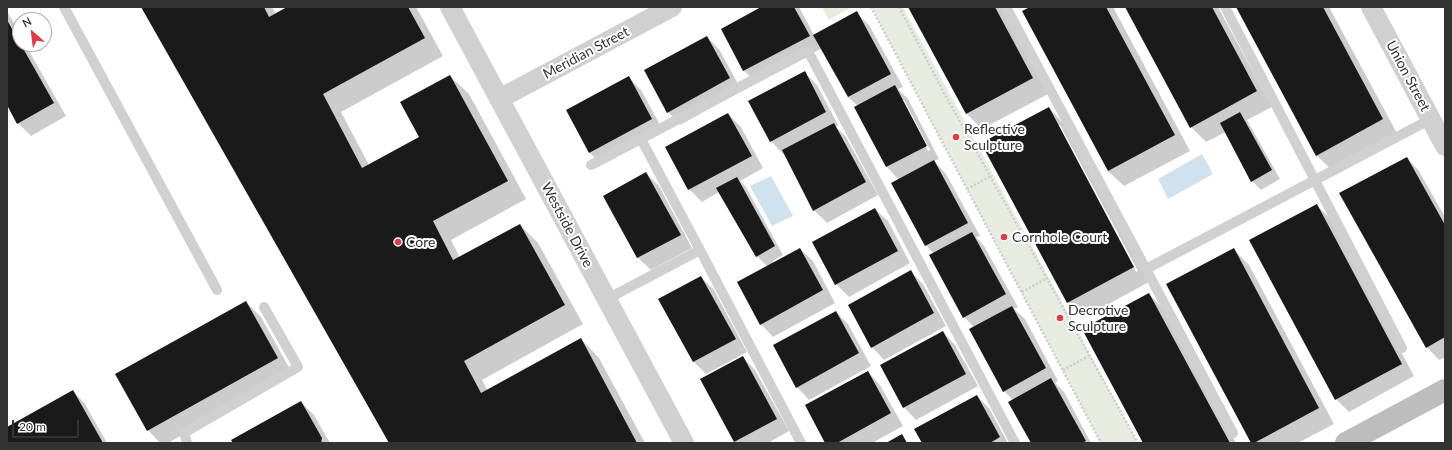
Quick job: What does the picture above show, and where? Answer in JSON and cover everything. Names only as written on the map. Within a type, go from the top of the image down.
[{"type":"street","name":"Westside Drive","points":[[450,7],[684,443]]},
{"type":"street","name":"Meridian Street","points":[[499,99],[672,7]]},
{"type":"street","name":"Union Street","points":[[1371,7],[1438,115],[1445,146]]},
{"type":"street","points":[[1346,443],[1445,390]]},
{"type":"lane","points":[[64,7],[217,290]]},
{"type":"lane","points":[[1006,7],[1233,433]]},
{"type":"lane","points":[[1225,7],[1402,348]]},
{"type":"lane","points":[[591,165],[808,50],[1015,443]]},
{"type":"lane","points":[[1146,269],[1438,115]]},
{"type":"lane","points":[[641,139],[801,443]]},
{"type":"lane","points":[[607,299],[700,250]]},
{"type":"lane","points":[[187,443],[184,433],[298,367],[264,307]]},
{"type":"path","points":[[871,7],[1101,443]]},
{"type":"path","points":[[898,7],[1138,443]]},
{"type":"path","points":[[967,189],[991,176]]},
{"type":"path","points":[[1022,292],[1047,278]]},
{"type":"path","points":[[1063,370],[1089,356]]},
{"type":"shaded area","points":[[822,7],[852,7],[829,20]]},
{"type":"shaded area","points":[[871,7],[903,7],[1138,443],[1101,443]]},
{"type":"water","points":[[1202,154],[1213,174],[1168,199],[1158,179]]},
{"type":"water","points":[[771,176],[793,216],[772,226],[750,186]]},
{"type":"building","name":"Core","points":[[141,7],[264,7],[269,17],[287,7],[408,7],[425,38],[323,94],[362,168],[419,137],[400,102],[450,75],[508,181],[433,221],[453,260],[520,224],[565,305],[464,361],[481,393],[581,338],[637,443],[389,443]]},
{"type":"building","points":[[761,7],[794,7],[810,36],[743,71],[721,29]]},
{"type":"building","points":[[908,7],[995,7],[1033,78],[966,114]]},
{"type":"building","points":[[1030,7],[1106,7],[1175,135],[1108,171],[1022,11]]},
{"type":"building","points":[[1125,7],[1212,7],[1257,91],[1190,128]]},
{"type":"building","points":[[1236,7],[1323,7],[1383,119],[1316,156]]},
{"type":"building","points":[[857,11],[891,74],[848,97],[813,35]]},
{"type":"building","points":[[7,20],[12,29],[12,52],[25,52],[54,103],[17,124],[7,105]]},
{"type":"building","points":[[707,36],[730,78],[667,113],[644,70]]},
{"type":"building","points":[[805,71],[826,112],[770,142],[748,101]]},
{"type":"building","points":[[629,76],[652,119],[589,153],[566,110]]},
{"type":"building","points":[[895,85],[927,146],[886,167],[854,107]]},
{"type":"building","points":[[1049,107],[1134,267],[1067,303],[981,143]]},
{"type":"building","points":[[1240,112],[1272,170],[1251,182],[1220,123]]},
{"type":"building","points":[[728,113],[752,156],[688,190],[665,147]]},
{"type":"building","points":[[834,123],[866,182],[813,211],[782,150]]},
{"type":"building","points":[[1407,157],[1445,225],[1445,337],[1426,348],[1339,193]]},
{"type":"building","points":[[934,160],[968,223],[925,246],[891,183]]},
{"type":"building","points":[[646,172],[681,235],[637,258],[603,196]]},
{"type":"building","points":[[737,177],[775,246],[756,257],[716,188]]},
{"type":"building","points":[[1317,204],[1402,364],[1335,400],[1249,240]]},
{"type":"building","points":[[875,208],[898,251],[835,285],[812,242]]},
{"type":"building","points":[[972,232],[1006,294],[963,318],[929,255]]},
{"type":"building","points":[[800,248],[823,290],[760,325],[737,282]]},
{"type":"building","points":[[1234,248],[1319,408],[1254,443],[1251,443],[1166,284]]},
{"type":"building","points":[[911,270],[934,313],[871,348],[848,305]]},
{"type":"building","points":[[701,276],[736,339],[693,362],[658,299]]},
{"type":"building","points":[[1149,293],[1230,443],[1143,443],[1082,329]]},
{"type":"building","points":[[246,301],[278,358],[147,431],[115,374]]},
{"type":"building","points":[[1012,306],[1046,368],[1003,392],[969,329]]},
{"type":"building","points":[[836,311],[859,353],[796,388],[773,345]]},
{"type":"building","points":[[943,331],[966,374],[903,408],[880,365]]},
{"type":"building","points":[[743,356],[777,419],[734,442],[700,379]]},
{"type":"building","points":[[868,371],[891,413],[837,443],[825,443],[805,405]]},
{"type":"building","points":[[1051,378],[1086,441],[1082,443],[1031,443],[1008,402]]},
{"type":"building","points":[[73,390],[103,443],[7,443],[7,427]]},
{"type":"building","points":[[977,395],[1000,437],[990,443],[922,443],[914,429]]},
{"type":"building","points":[[301,401],[322,438],[321,443],[233,443],[231,440]]},
{"type":"building","points":[[902,434],[907,443],[886,443]]},
{"type":"place","name":"Reflective Sculpture","points":[[956,137]]},
{"type":"place","name":"Cornhole Court","points":[[1004,237]]},
{"type":"place","name":"Core","points":[[398,242]]},
{"type":"place","name":"Decrotive Sculpture","points":[[1060,318]]}]
